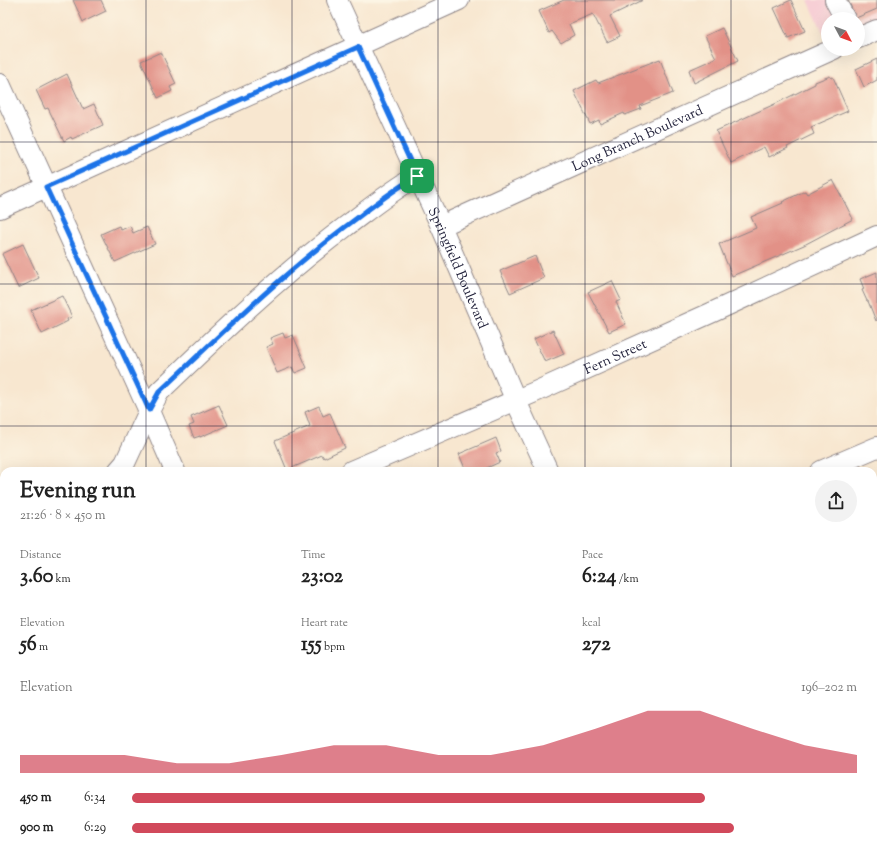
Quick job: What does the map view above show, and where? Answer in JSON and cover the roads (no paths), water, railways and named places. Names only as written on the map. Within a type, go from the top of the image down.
[{"type":"street","name":"Springfield Boulevard","points":[[337,0],[441,226],[516,401],[546,467]]},
{"type":"street","points":[[0,208],[459,0]]},
{"type":"street","points":[[835,0],[841,12]]},
{"type":"street","points":[[865,35],[877,30]]},
{"type":"street","name":"Long Branch Boulevard","points":[[441,226],[821,55]]},
{"type":"street","points":[[0,84],[149,410],[173,467]]},
{"type":"street","points":[[122,467],[125,463],[149,410],[159,392],[262,295],[318,248],[396,188],[417,176]]},
{"type":"street","name":"Fern Street","points":[[361,467],[516,401],[714,312],[877,236]]},
{"type":"street","points":[[831,467],[877,447]]}]
